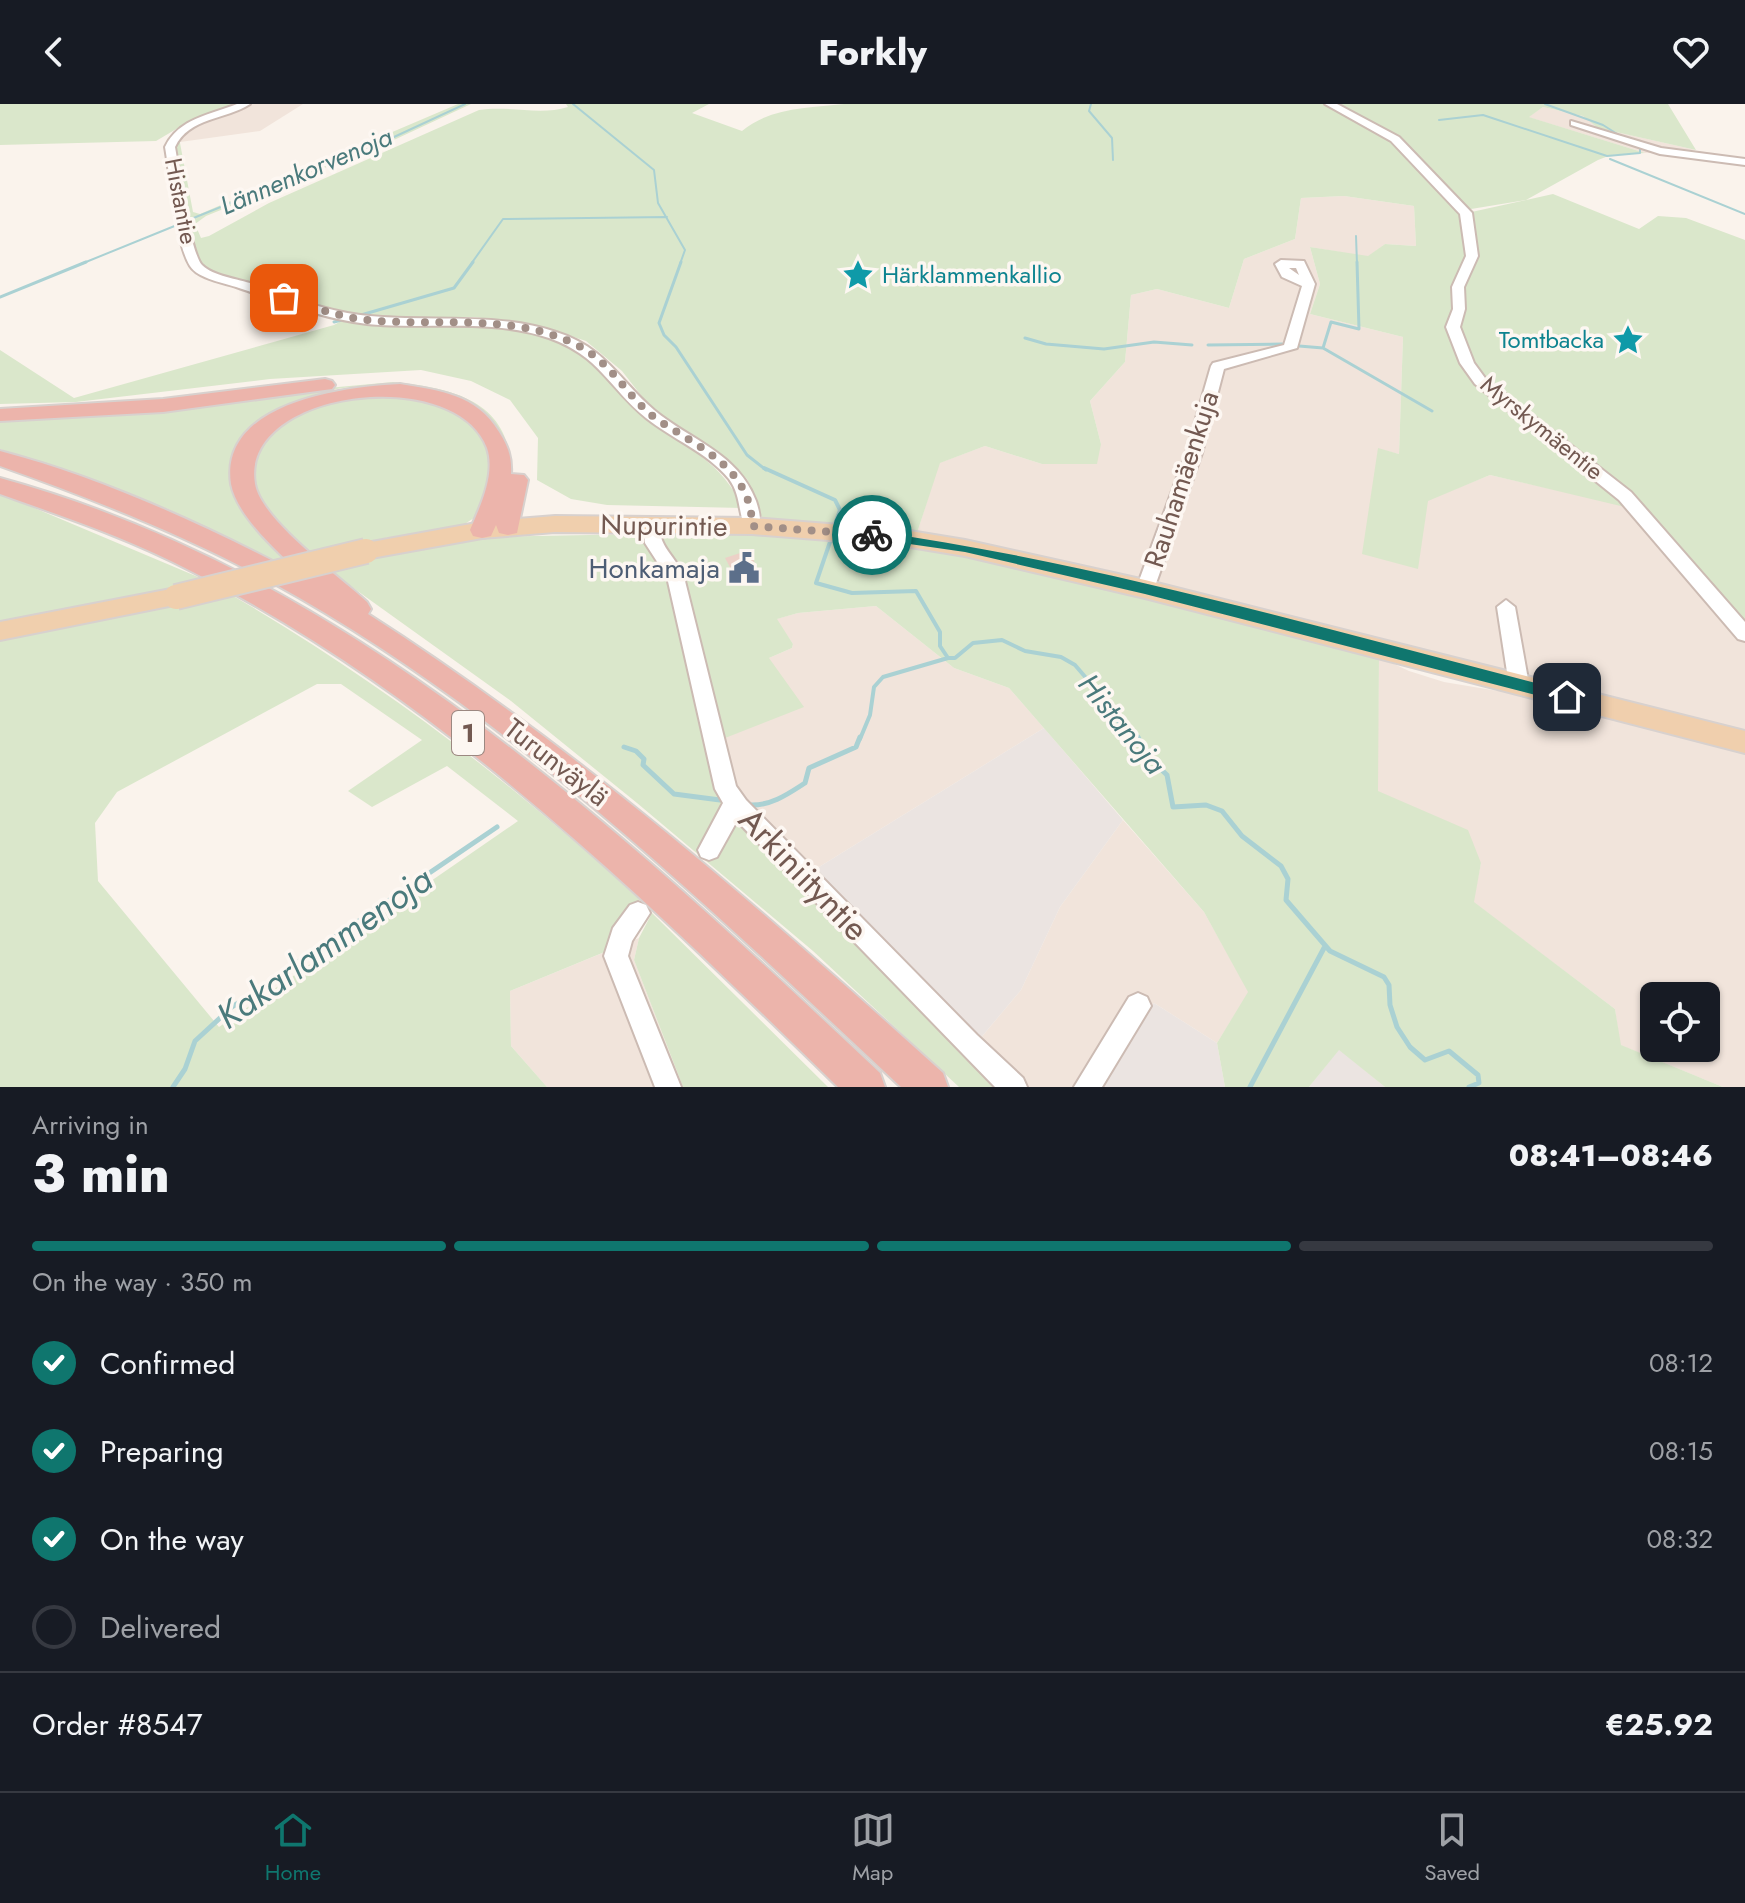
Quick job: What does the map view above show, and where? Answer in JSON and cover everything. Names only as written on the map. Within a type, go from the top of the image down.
[{"type":"highway","points":[[0,415],[79,414],[173,406],[350,382],[387,380],[437,384],[494,411],[506,424],[514,443],[518,468],[495,529]]},
{"type":"highway","points":[[392,642],[266,522],[243,484],[242,468],[250,444],[283,415],[325,396],[348,391],[396,389],[443,398],[481,421],[492,432],[499,450],[500,472],[495,529]]},
{"type":"highway","name":"Turunväylä","points":[[0,458],[154,515],[226,548],[334,606],[392,642],[574,773],[742,914],[929,1087]]},
{"type":"highway","name":"Turunväylä","points":[[0,486],[130,531],[202,565],[274,603],[359,656],[475,738],[585,826],[718,945],[866,1087]]},
{"type":"main road","name":"Nupurintie","points":[[0,631],[176,597],[366,551],[495,529],[652,524],[752,526],[904,538],[965,548],[1145,589],[1745,742]]},
{"type":"street","name":"Histantie","points":[[245,104],[192,124],[171,141],[189,248],[196,266],[209,274],[346,316],[384,321],[519,327],[575,344],[606,365],[656,419],[731,472],[743,485],[752,507],[752,526]]},
{"type":"street","name":"Myrskymäentie","points":[[1330,104],[1395,139],[1466,213],[1472,256],[1458,287],[1459,309],[1453,327],[1467,363],[1480,381],[1625,496],[1745,634]]},
{"type":"street","points":[[1574,123],[1660,151],[1745,162]]},
{"type":"street","name":"Rauhamäenkuja","points":[[1145,589],[1194,453],[1218,366],[1290,348],[1309,284]]},
{"type":"street","name":"Arkiniityntie","points":[[652,524],[649,535],[652,545],[672,568],[676,581],[726,789],[734,802],[946,1022],[1014,1087]]},
{"type":"street","points":[[1506,607],[1519,685]]},
{"type":"street","points":[[709,850],[721,833],[734,802]]},
{"type":"street","points":[[638,913],[621,936],[616,956],[668,1087]]},
{"type":"street","points":[[1087,1087],[1138,1006]]},
{"type":"shaded area","points":[[249,104],[303,104],[260,131],[173,143],[193,126]]},
{"type":"shaded area","points":[[1543,107],[1583,116],[1599,128],[1696,150],[1645,153],[1528,117]]},
{"type":"shaded area","points":[[1344,196],[1414,206],[1416,246],[1385,244],[1368,257],[1310,247],[1320,284],[1310,314],[1403,337],[1399,454],[1378,449],[1428,500],[1490,475],[1627,506],[1735,636],[1745,639],[1745,734],[917,533],[939,463],[985,446],[1042,464],[1101,444],[1090,401],[1125,362],[1131,295],[1157,289],[1229,308],[1244,259],[1295,239],[1301,198]]},
{"type":"shaded area","points":[[876,606],[954,668],[1009,688],[1044,728],[798,880],[733,813],[720,740],[769,658],[792,648],[793,644],[776,619],[798,613]]},
{"type":"shaded area","points":[[1379,657],[1444,682],[1498,691],[1506,687],[1745,748],[1745,1087],[1723,1087],[1662,1062],[1720,1062],[1720,982],[1640,982],[1640,1053],[1620,1045],[1615,1009],[1473,902],[1481,863],[1377,791]]},
{"type":"shaded area","points":[[1044,728],[1123,820],[1060,907],[1021,990],[968,1053],[798,880]]},
{"type":"shaded area","points":[[1123,820],[1204,912],[1249,992],[1217,1043],[1154,1003],[1098,1087],[1004,1087],[968,1053],[1021,990],[1060,907]]},
{"type":"shaded area","points":[[639,938],[634,960],[683,1087],[547,1087],[511,1046],[510,991]]},
{"type":"shaded area","points":[[1154,1003],[1217,1043],[1225,1087],[1098,1087]]},
{"type":"shaded area","points":[[1339,1049],[1385,1087],[1309,1087]]},
{"type":"green space","points":[[0,104],[237,104],[178,128],[156,141],[0,145]]},
{"type":"green space","points":[[458,104],[471,104],[396,139],[206,216],[195,224],[201,238],[269,203],[479,110],[546,111],[568,107],[566,104],[709,104],[692,113],[742,131],[778,113],[844,104],[1668,104],[1696,150],[1598,128],[1583,116],[1543,107],[1529,117],[1645,153],[1611,155],[1598,160],[1526,200],[1553,194],[1639,229],[1658,216],[1686,218],[1745,240],[1745,630],[1650,513],[1490,475],[1428,501],[1418,569],[1362,554],[1378,448],[1399,454],[1403,337],[1310,314],[1320,284],[1310,247],[1368,256],[1385,244],[1416,246],[1414,206],[1344,196],[1301,198],[1295,239],[1244,259],[1229,308],[1157,289],[1131,295],[1125,362],[1090,401],[1101,444],[1097,464],[1042,464],[985,446],[940,463],[917,533],[763,520],[747,479],[703,442],[654,412],[622,371],[586,341],[537,325],[474,317],[384,318],[328,308],[209,271],[197,259],[173,143],[180,143],[193,212],[200,214]],"holes":[[[1525,200],[1467,213],[1465,210]]]},
{"type":"green space","points":[[345,319],[472,324],[538,334],[566,343],[597,363],[647,419],[714,467],[743,508],[607,505],[571,499],[537,480],[538,438],[510,400],[471,381],[421,370],[270,379],[76,402],[0,404],[0,350],[74,398],[334,325]]},
{"type":"green space","points":[[393,382],[458,395],[491,415],[502,431],[509,451],[511,476],[486,418],[417,395],[370,387],[347,387],[324,392],[301,403],[277,424],[237,470],[317,583],[168,509],[0,449],[0,418]]},
{"type":"green space","points":[[416,394],[479,425],[494,460],[482,513],[463,525],[385,538],[312,558],[273,521],[251,489],[259,439],[328,398]]},
{"type":"green space","points":[[0,495],[25,504],[210,582],[0,624]]},
{"type":"green space","points":[[657,529],[857,539],[1013,566],[1379,657],[1378,791],[1468,830],[1481,863],[1474,902],[1615,1009],[1621,1045],[1640,1053],[1640,1062],[1662,1062],[1723,1087],[1385,1087],[1339,1050],[1309,1087],[1225,1087],[1217,1043],[1248,992],[1204,912],[1009,688],[954,668],[876,606],[798,613],[777,619],[793,644],[792,648],[769,658],[804,707],[720,740],[656,541]]},
{"type":"green space","points":[[644,534],[650,551],[666,567],[716,784],[1004,1087],[959,1087],[813,951],[637,803],[511,701],[324,567],[481,537]]},
{"type":"green space","points":[[225,591],[389,696],[542,814],[640,900],[622,919],[607,951],[510,991],[511,1046],[547,1087],[0,1087],[0,637]],"holes":[[[317,684],[341,684],[422,740],[348,791],[372,807],[447,766],[518,821],[219,1027],[98,881],[95,823],[117,792]]]},
{"type":"green space","points":[[652,913],[828,1087],[683,1087],[634,960],[639,938]]},
{"type":"building","name":"Honkamaja","points":[[749,550],[762,579],[740,585],[725,558]]},
{"type":"waterway","name":"Lännenkorvenoja","points":[[191,219],[394,137],[465,104]]},
{"type":"waterway","name":"Histanoja","points":[[573,104],[654,170],[658,203],[666,217]]},
{"type":"waterway","points":[[1091,104],[1089,111],[1112,138],[1113,160]]},
{"type":"waterway","points":[[1545,104],[1603,125],[1622,137]]},
{"type":"waterway","points":[[1439,120],[1483,115],[1607,156],[1640,153],[1640,146]]},
{"type":"waterway","points":[[1610,159],[1745,214]]},
{"type":"waterway","points":[[471,264],[503,219],[666,217]]},
{"type":"waterway","name":"Histanoja","points":[[666,217],[685,250],[680,264]]},
{"type":"waterway","name":"Lännenkorvenoja","points":[[81,264],[177,225]]},
{"type":"waterway","points":[[1356,236],[1357,264]]},
{"type":"waterway","name":"Lännenkorvenoja","points":[[0,297],[86,262]]},
{"type":"waterway","points":[[361,315],[454,288],[473,262]]},
{"type":"waterway","name":"Histanoja","points":[[681,262],[659,323],[664,335],[676,347],[747,455],[766,470]]},
{"type":"waterway","points":[[1323,348],[1331,322],[1359,329],[1357,262]]},
{"type":"waterway","points":[[334,322],[342,320]]},
{"type":"waterway","points":[[1025,338],[1046,344],[1104,349],[1154,342],[1192,345]]},
{"type":"waterway","points":[[1208,345],[1282,344]]},
{"type":"waterway","points":[[1299,346],[1323,348]]},
{"type":"waterway","points":[[1323,348],[1432,411]]},
{"type":"waterway","name":"Histanoja","points":[[764,468],[835,500],[840,510],[835,524]]},
{"type":"waterway","name":"Histanoja","points":[[831,539],[816,583],[852,593],[916,591],[940,632],[940,646],[948,658]]},
{"type":"waterway","name":"Histanoja","points":[[948,658],[955,658],[973,643],[1002,640],[1025,651],[1061,657],[1075,665],[1099,693],[1104,709],[1139,739]]},
{"type":"waterway","name":"Kakarlammenoja","points":[[860,739],[870,715],[874,687],[883,677],[948,658]]},
{"type":"waterway","name":"Kakarlammenoja","points":[[750,805],[772,801],[805,783],[809,768],[856,747],[860,737]]},
{"type":"waterway","name":"Histanoja","points":[[1139,739],[1148,757],[1167,775],[1173,807],[1206,805],[1222,811],[1242,836],[1281,866],[1288,879],[1286,900],[1330,951],[1384,977],[1389,985],[1390,1005],[1397,1027],[1410,1047],[1425,1060],[1449,1051],[1478,1075],[1479,1083],[1469,1087]]},
{"type":"waterway","name":"Kakarlammenoja","points":[[624,747],[636,751],[644,759],[643,765],[674,794],[720,800]]},
{"type":"waterway","name":"Kakarlammenoja","points":[[173,1087],[185,1069],[195,1041],[232,1007],[497,827]]},
{"type":"waterway","points":[[1250,1087],[1324,948]]},
{"type":"way so far","points":[[284,298],[365,320],[489,324],[556,336],[593,354],[616,374],[656,419],[731,472],[743,485],[752,507],[752,526],[872,535]]},
{"type":"place","name":"Härklammenkallio","points":[[858,275]]},
{"type":"place","name":"Tomtbacka","points":[[1628,340]]},
{"type":"place","name":"Honkamaja","points":[[744,568]]},
{"type":"route","points":[[872,535],[965,548],[1145,589],[1567,697]]}]
